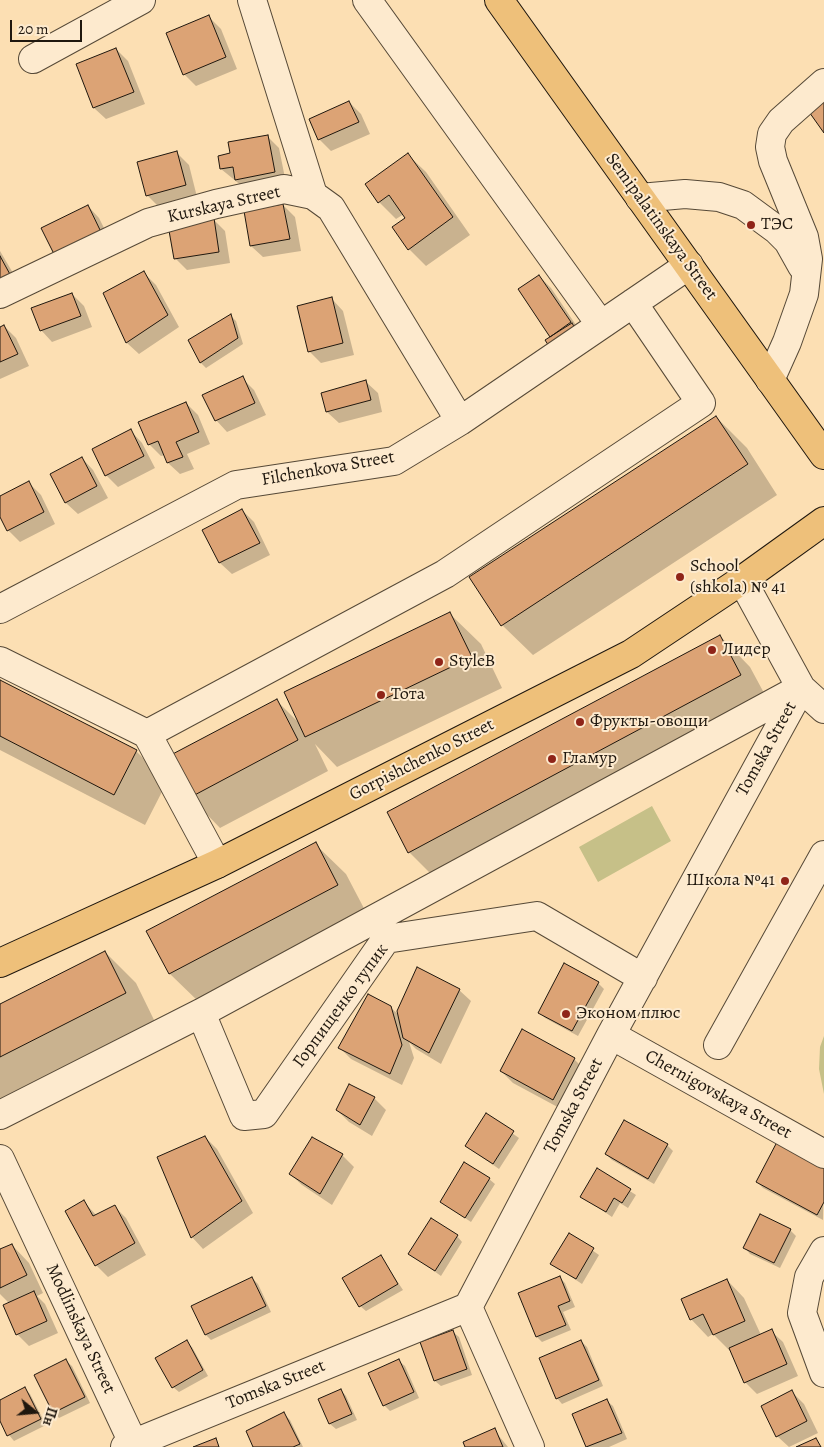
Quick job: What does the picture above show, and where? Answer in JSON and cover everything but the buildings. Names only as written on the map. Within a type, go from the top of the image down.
[{"type":"main road","name":"Semipalatinskaya Street","points":[[498,0],[824,455]]},
{"type":"main road","name":"Gorpishchenko Street","points":[[0,963],[217,864],[631,654],[742,580],[824,521]]},
{"type":"street","points":[[33,58],[141,0]]},
{"type":"street","points":[[252,0],[312,195]]},
{"type":"street","points":[[368,0],[600,325]]},
{"type":"street","points":[[770,380],[787,342],[808,277],[808,259],[804,237],[773,162],[770,147],[772,134],[781,121],[824,82]]},
{"type":"street","name":"Kurskaya Street","points":[[0,294],[148,223],[216,204],[284,189],[312,195],[331,208],[460,421]]},
{"type":"street","points":[[640,198],[685,194],[719,197],[743,205],[777,230],[788,241],[808,277]]},
{"type":"street","name":"Filchenkova Street","points":[[0,609],[236,486],[394,461],[460,421],[689,265]]},
{"type":"street","points":[[147,734],[445,574],[701,403],[633,303]]},
{"type":"street","name":"Tomska Street","points":[[131,1446],[468,1307],[611,1035],[801,688],[742,580]]},
{"type":"street","points":[[0,661],[147,734],[217,864]]},
{"type":"street","points":[[0,1115],[201,1014],[380,929],[801,688],[824,709]]},
{"type":"street","points":[[718,1045],[824,855]]},
{"type":"street","name":"Горпищенко тупик","points":[[201,1014],[244,1116],[264,1114],[380,929],[537,916],[643,978]]},
{"type":"street","name":"Chernigovskaya Street","points":[[611,1035],[824,1154]]},
{"type":"street","name":"Modlinskaya Street","points":[[0,1159],[26,1211],[131,1446]]},
{"type":"street","points":[[824,1251],[809,1277],[802,1313],[824,1373]]},
{"type":"street","points":[[468,1307],[530,1447]]},
{"type":"shaded area","points":[[652,806],[671,841],[598,882],[579,847]]},
{"type":"shaded area","points":[[824,1036],[824,1094],[819,1069],[820,1047]]},
{"type":"place","name":"ТЭС","points":[[751,225]]},
{"type":"place","name":"School (shkola) № 41","points":[[680,577]]},
{"type":"place","name":"Лидер","points":[[712,650]]},
{"type":"place","name":"StyleB","points":[[439,662]]},
{"type":"place","name":"Тота","points":[[381,695]]},
{"type":"place","name":"Фрукты-овощи","points":[[580,722]]},
{"type":"place","name":"Гламур","points":[[552,759]]},
{"type":"place","name":"Школа №41","points":[[785,881]]},
{"type":"place","name":"Эконом плюс","points":[[566,1014]]}]
